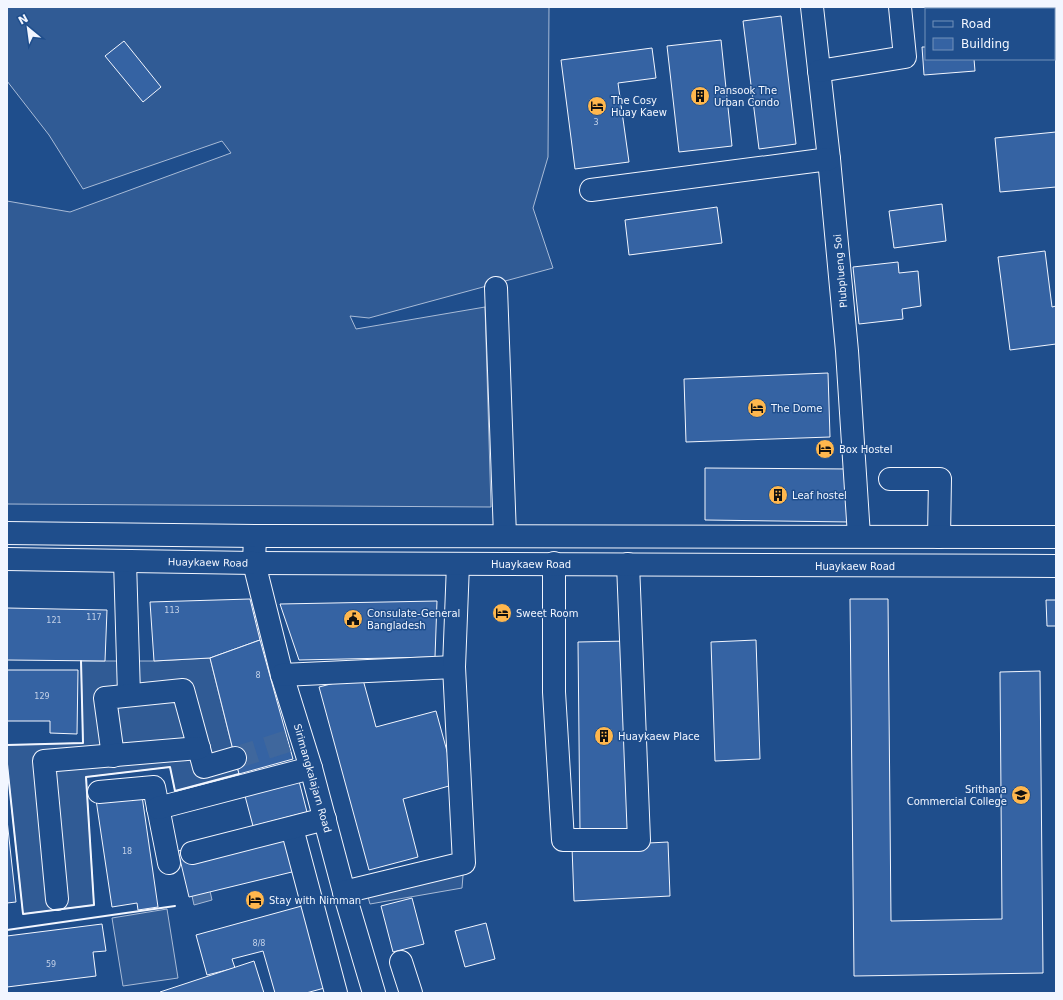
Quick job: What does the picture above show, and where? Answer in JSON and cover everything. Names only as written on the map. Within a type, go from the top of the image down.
[{"type":"main road","points":[[819,71],[906,57],[900,7]]},
{"type":"main road","name":"Plubplueng Soi","points":[[818,8],[819,71],[847,351],[859,536]]},
{"type":"main road","points":[[591,190],[829,159]]},
{"type":"main road","points":[[496,288],[505,536]]},
{"type":"main road","points":[[890,479],[940,479],[939,537]]},
{"type":"main road","points":[[7,533],[255,536],[1056,537]]},
{"type":"main road","name":"Sirimangkalajarn Road","points":[[255,536],[254,563],[282,675],[294,739],[311,768],[344,892],[374,993]]},
{"type":"main road","name":"Huaykaew Road","points":[[7,560],[254,563],[1056,566]]},
{"type":"main road","points":[[125,561],[129,695]]},
{"type":"main road","points":[[554,563],[554,692],[564,840],[639,840],[628,564]]},
{"type":"main road","points":[[344,892],[464,864],[454,668],[458,564]]},
{"type":"main road","points":[[282,675],[454,668]]},
{"type":"main road","points":[[113,756],[105,698],[183,690],[204,767],[235,758]]},
{"type":"main road","points":[[57,900],[44,761],[199,748]]},
{"type":"main road","points":[[158,808],[311,768]]},
{"type":"main road","points":[[99,792],[154,787],[169,863]]},
{"type":"main road","points":[[192,853],[325,819]]},
{"type":"main road","points":[[292,828],[336,993]]},
{"type":"main road","points":[[401,962],[411,993]]},
{"type":"shaded area","points":[[7,7],[549,7],[548,157],[533,208],[553,268],[369,318],[350,316],[356,329],[485,307],[491,507],[7,504],[7,201],[70,212],[231,153],[222,141],[83,189],[49,135],[7,81]]},
{"type":"shaded area","points":[[1056,7],[1056,39],[1055,8],[995,8]]},
{"type":"shaded area","points":[[210,658],[239,774],[175,791],[170,767],[86,777],[94,905],[23,914],[7,764],[7,745],[83,743],[81,661],[154,661]]},
{"type":"shaded area","points":[[202,855],[212,900],[194,905],[184,860]]},
{"type":"shaded area","points":[[464,863],[462,888],[370,904],[366,890]]},
{"type":"shaded area","points":[[167,909],[178,978],[123,986],[112,918]]},
{"type":"building","points":[[781,16],[796,144],[759,149],[743,21]]},
{"type":"building","name":"Pansook The Urban Condo","points":[[721,40],[732,146],[679,152],[667,46]]},
{"type":"building","points":[[124,41],[161,87],[143,102],[105,56]]},
{"type":"building","points":[[922,47],[925,47],[925,60],[974,60],[975,71],[924,75]]},
{"type":"building","points":[[652,48],[656,78],[618,83],[629,162],[575,169],[561,60]]},
{"type":"building","points":[[1056,132],[1056,187],[1000,192],[995,138]]},
{"type":"building","points":[[942,204],[946,241],[894,248],[889,211]]},
{"type":"building","points":[[717,207],[722,243],[629,255],[625,220]]},
{"type":"building","points":[[1045,251],[1052,307],[1056,306],[1056,344],[1010,350],[998,257]]},
{"type":"building","points":[[898,262],[899,273],[918,271],[921,306],[902,309],[903,319],[859,324],[853,267]]},
{"type":"building","name":"The Dome","points":[[828,373],[830,437],[686,442],[684,379]]},
{"type":"building","name":"Leaf hostel","points":[[705,468],[851,469],[851,522],[705,520]]},
{"type":"building","points":[[250,599],[260,640],[210,658],[154,661],[150,602]]},
{"type":"building","name":"Srithana Commercial College","points":[[850,599],[888,599],[891,921],[1002,919],[1000,672],[1040,671],[1043,973],[854,976]]},
{"type":"building","points":[[1046,600],[1056,600],[1056,626],[1047,626]]},
{"type":"building","points":[[437,601],[435,657],[299,660],[280,604]]},
{"type":"building","points":[[7,608],[107,610],[105,661],[7,660]]},
{"type":"building","points":[[260,640],[293,759],[239,774],[210,658]]},
{"type":"building","points":[[756,640],[760,759],[715,761],[711,642]]},
{"type":"building","name":"Huaykaew Place","points":[[628,641],[630,831],[580,832],[578,642]]},
{"type":"building","points":[[7,670],[78,670],[77,734],[50,733],[50,721],[7,721]]},
{"type":"building","points":[[362,676],[376,727],[436,711],[456,784],[403,799],[418,857],[369,870],[319,687]]},
{"type":"building","points":[[299,781],[307,812],[253,826],[245,796]]},
{"type":"building","points":[[95,793],[142,796],[158,907],[138,910],[137,903],[112,907]]},
{"type":"building","points":[[7,820],[16,902],[7,903]]},
{"type":"building","points":[[285,825],[296,871],[189,897],[178,851]]},
{"type":"building","points":[[668,842],[670,896],[574,901],[572,847]]},
{"type":"building","points":[[412,898],[424,944],[393,952],[381,906]]},
{"type":"building","points":[[309,904],[332,986],[306,993],[275,993],[263,951],[232,959],[235,968],[207,975],[196,935]]},
{"type":"building","points":[[486,923],[495,959],[465,967],[455,931]]},
{"type":"building","points":[[102,924],[106,951],[93,952],[96,976],[7,987],[7,936]]},
{"type":"building","points":[[254,961],[264,993],[160,993],[160,992]]},
{"type":"tunnel","points":[[235,758],[288,741]]},
{"type":"wall","points":[[7,745],[83,743],[81,661]]},
{"type":"wall","points":[[7,764],[23,914],[94,905],[86,777],[170,767],[175,791],[239,774]]},
{"type":"wall","points":[[7,930],[175,906]]},
{"type":"place","name":"Pansook The Urban Condo","points":[[700,96]]},
{"type":"place","name":"The Cosy Huay Kaew","points":[[597,106]]},
{"type":"place","name":"The Dome","points":[[757,408]]},
{"type":"place","name":"Box Hostel","points":[[825,449]]},
{"type":"place","name":"Leaf hostel","points":[[778,495]]},
{"type":"place","name":"Sweet Room","points":[[502,613]]},
{"type":"place","name":"Consulate-General Bangladesh","points":[[353,619]]},
{"type":"place","name":"Huaykaew Place","points":[[604,736]]},
{"type":"place","name":"Srithana Commercial College","points":[[1021,795]]},
{"type":"place","name":"Stay with Nimman","points":[[255,900]]}]
